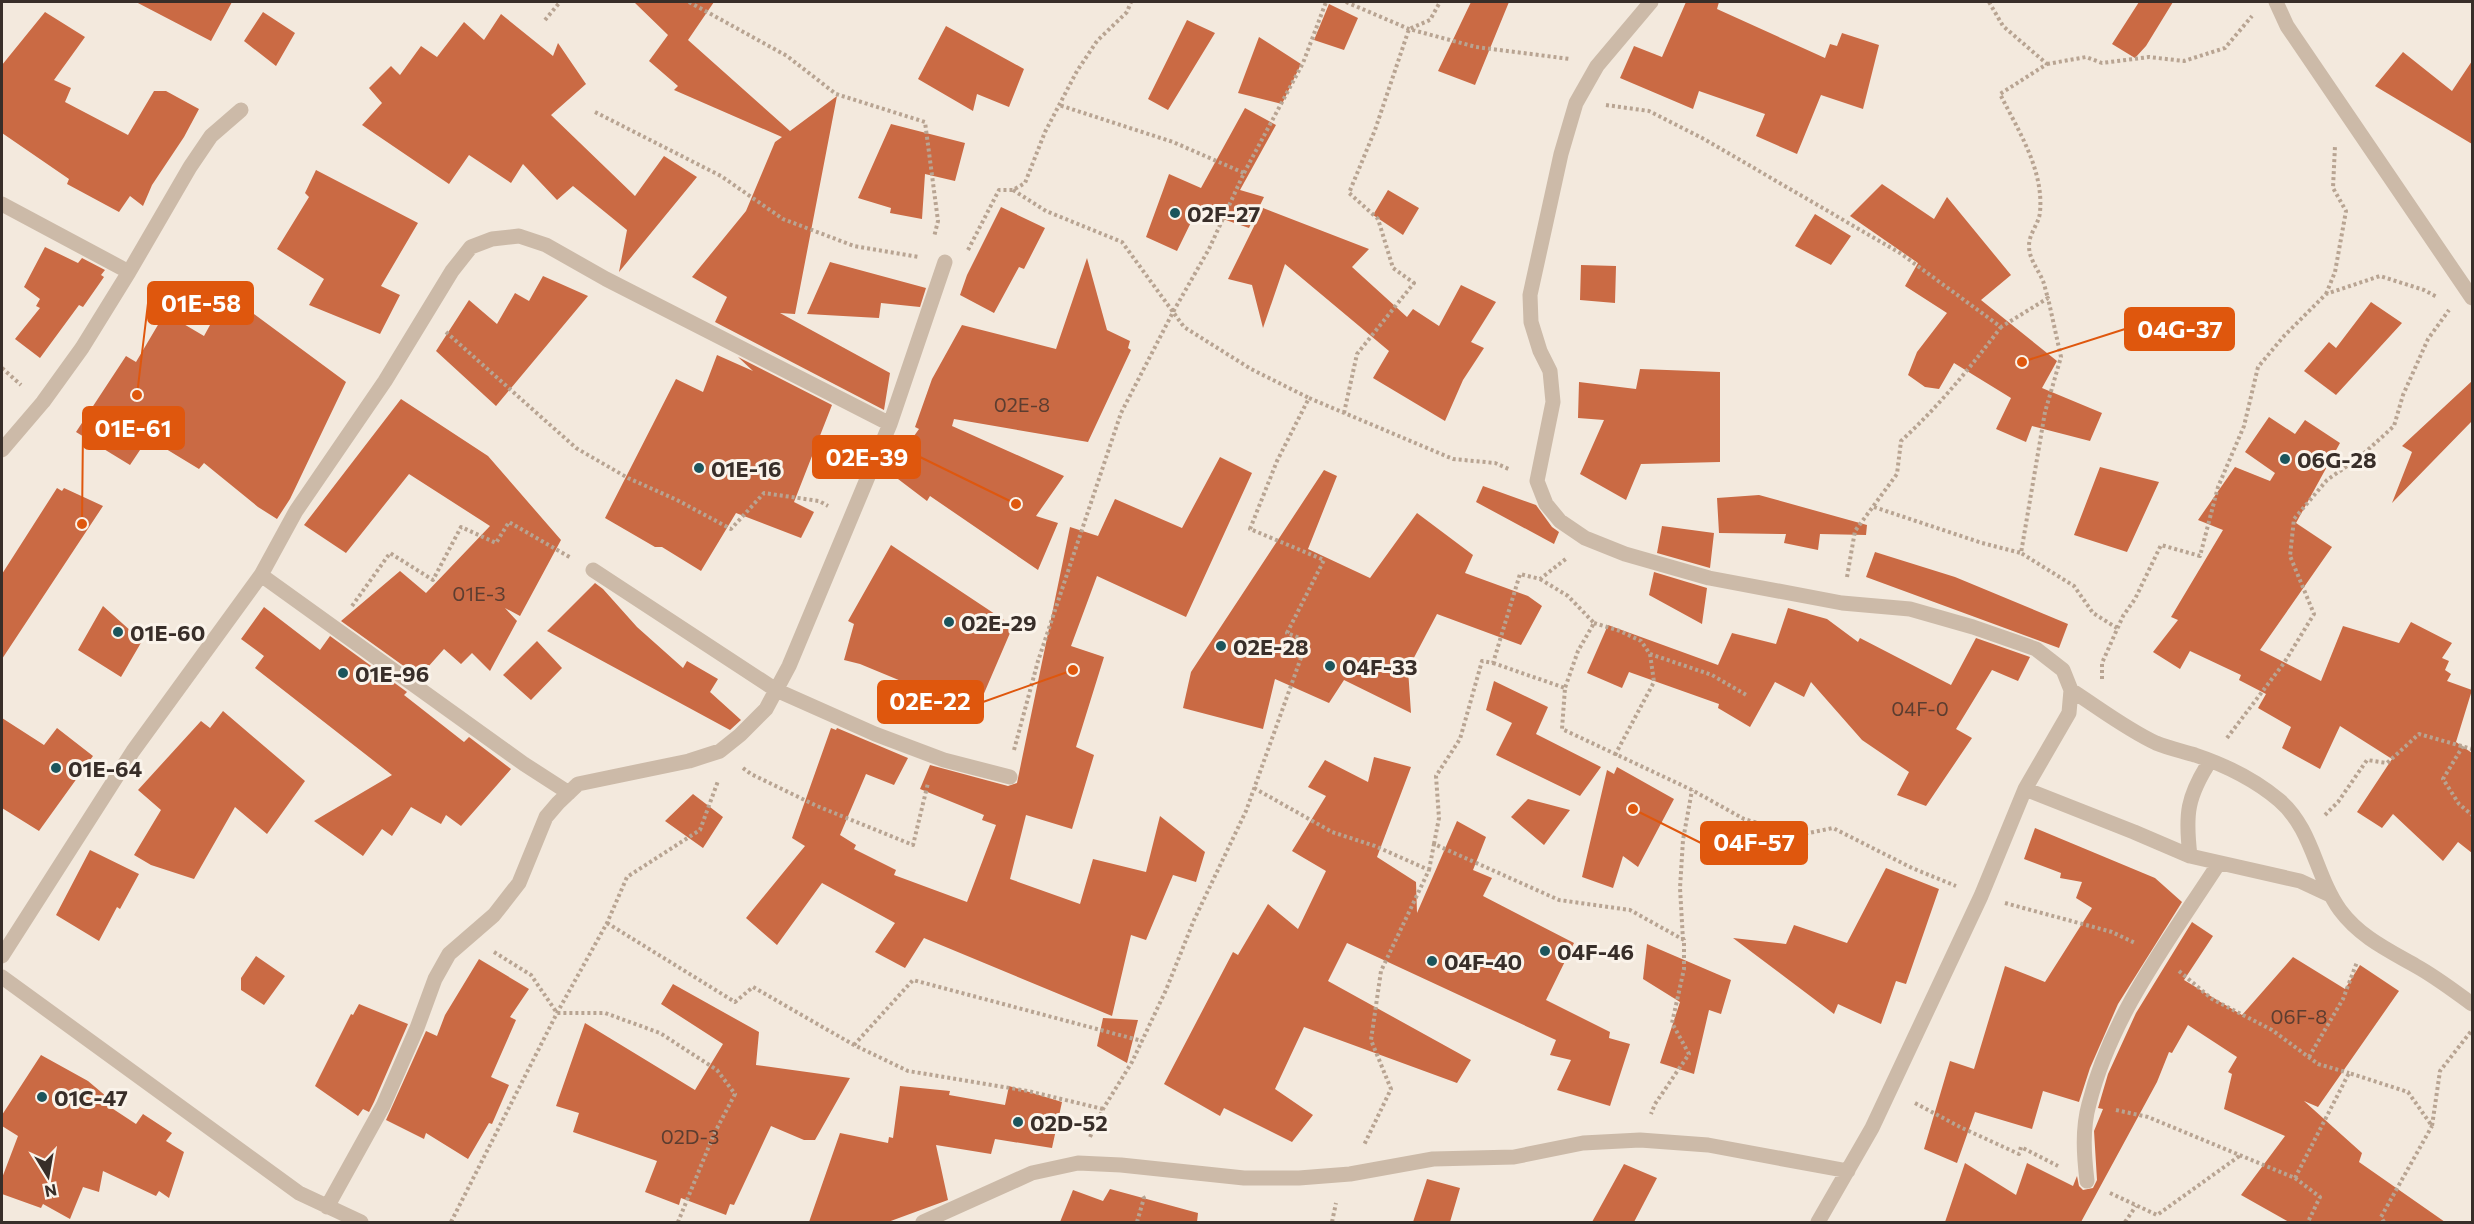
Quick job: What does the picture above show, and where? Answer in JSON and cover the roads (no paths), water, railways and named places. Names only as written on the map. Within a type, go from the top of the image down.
[{"type":"street","points":[[1652,2],[1597,66],[1576,103],[1561,154],[1530,295],[1531,322],[1540,351],[1550,371],[1553,402],[1537,481],[1546,504],[1560,521],[1586,538],[1625,554],[1709,578],[1842,603],[1910,609],[1973,627],[2036,649],[2063,670],[2071,690],[2069,713],[2025,789],[1980,896],[1872,1128],[1818,1222]]},
{"type":"street","points":[[2276,2],[2287,26],[2343,111],[2472,297]]},
{"type":"street","points":[[2,450],[50,393],[82,348],[190,166],[211,136],[241,110]]},
{"type":"street","points":[[2,204],[129,272]]},
{"type":"street","points":[[2,956],[133,751],[261,575],[296,511],[385,381],[452,271],[471,247],[492,239],[519,236],[546,244],[606,279],[890,424]]},
{"type":"street","points":[[327,1207],[383,1106],[417,1028],[435,979],[449,954],[468,935],[494,915],[519,883],[546,817],[578,784],[689,761],[720,751],[766,709],[789,666],[890,424],[945,262]]},
{"type":"street","points":[[593,570],[776,690],[875,734],[944,760],[1010,777]]},
{"type":"street","points":[[261,575],[524,764],[569,793]]},
{"type":"street","points":[[2071,690],[2158,744],[2210,761],[2254,782],[2279,800],[2293,814],[2306,834],[2330,895],[2357,930],[2472,1004]]},
{"type":"street","points":[[2190,856],[2186,821],[2190,801],[2198,780],[2210,761]]},
{"type":"street","points":[[2025,789],[2190,856],[2300,881],[2330,895]]},
{"type":"street","points":[[2087,1181],[2084,1150],[2088,1105],[2114,1036],[2139,988],[2218,864]]},
{"type":"street","points":[[2,977],[299,1193],[361,1222]]},
{"type":"street","points":[[923,1222],[1032,1173],[1078,1163],[1121,1165],[1244,1178],[1299,1178],[1350,1174],[1433,1159],[1514,1157],[1583,1143],[1640,1140],[1708,1145],[1848,1171]]},
{"type":"place","name":"02F-27","points":[[1175,213]]},
{"type":"place","name":"04G-37","points":[[2022,362]]},
{"type":"place","name":"01E-58","points":[[137,395]]},
{"type":"place","name":"06G-28","points":[[2285,459]]},
{"type":"place","name":"01E-16","points":[[699,468]]},
{"type":"place","name":"02E-39","points":[[1016,504]]},
{"type":"place","name":"01E-61","points":[[82,524]]},
{"type":"place","name":"02E-29","points":[[949,622]]},
{"type":"place","name":"01E-60","points":[[118,632]]},
{"type":"place","name":"02E-28","points":[[1221,646]]},
{"type":"place","name":"04F-33","points":[[1330,666]]},
{"type":"place","name":"02E-22","points":[[1073,670]]},
{"type":"place","name":"01E-96","points":[[343,673]]},
{"type":"place","name":"01E-64","points":[[56,768]]},
{"type":"place","name":"04F-57","points":[[1633,809]]},
{"type":"place","name":"04F-46","points":[[1545,951]]},
{"type":"place","name":"04F-40","points":[[1432,961]]},
{"type":"place","name":"01C-47","points":[[42,1097]]},
{"type":"place","name":"02D-52","points":[[1018,1122]]}]
